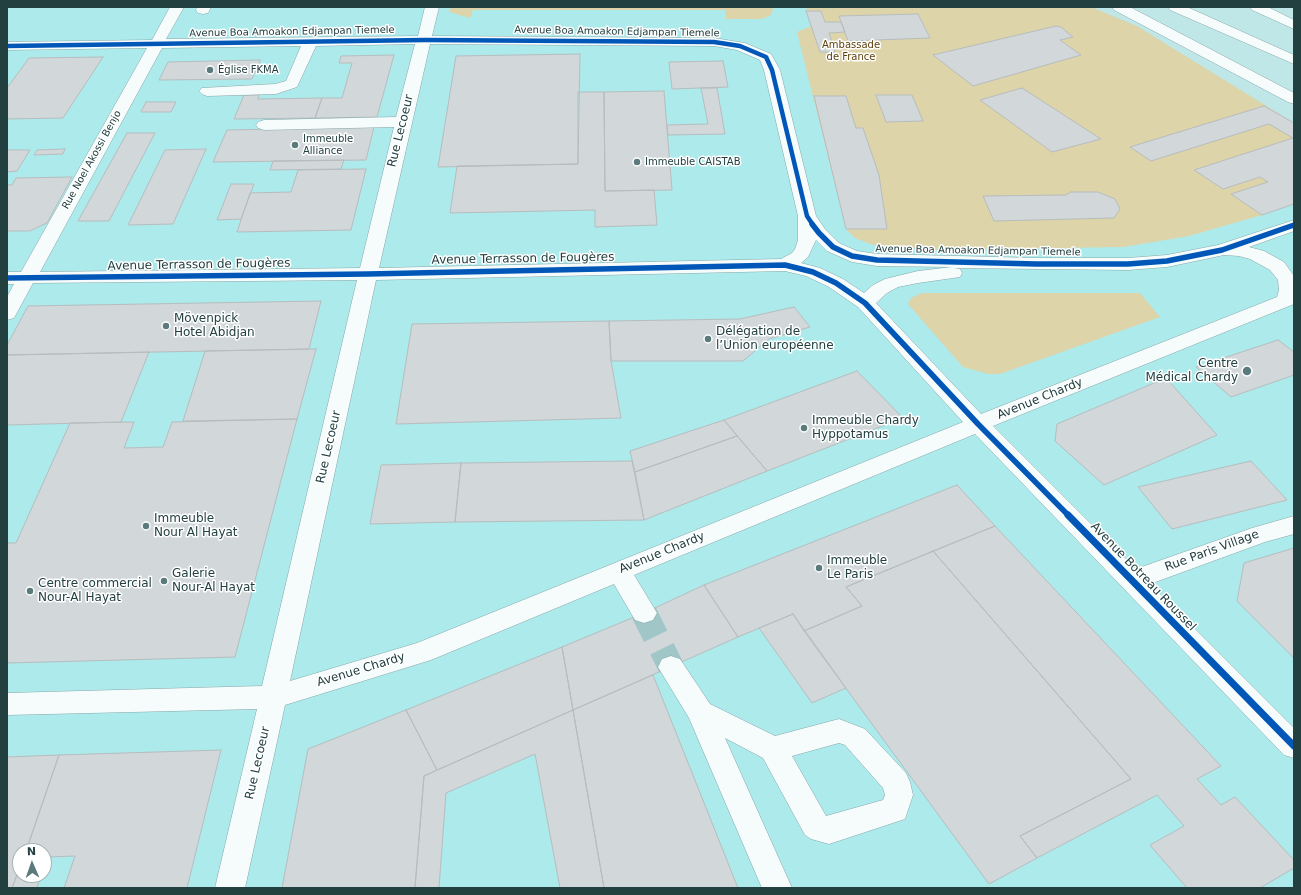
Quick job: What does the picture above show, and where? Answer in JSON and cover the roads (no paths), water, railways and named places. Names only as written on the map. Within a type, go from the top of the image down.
[{"type":"main road","name":"Rue Noel Akossi Benjo","points":[[7,314],[155,44],[177,7]]},
{"type":"main road","name":"Rue Lecoeur","points":[[230,888],[368,274],[403,122],[425,40],[432,7]]},
{"type":"main road","points":[[1119,7],[1294,99]]},
{"type":"main road","points":[[1175,7],[1294,60]]},
{"type":"main road","points":[[1257,7],[1294,25]]},
{"type":"main road","points":[[1286,7],[1294,10]]},
{"type":"main road","name":"Avenue Boa Amoakon Edjampan Tiemele","points":[[15,42],[155,44],[425,40],[714,42],[740,46],[766,57],[772,70],[807,216],[819,233],[832,246],[852,256],[877,260],[1036,264],[1128,264],[1167,261],[1222,250],[1294,225]]},
{"type":"main road","points":[[207,91],[276,89],[292,84],[310,42]]},
{"type":"main road","points":[[264,125],[403,122]]},
{"type":"main road","points":[[785,265],[799,257],[804,249],[807,240],[807,216]]},
{"type":"main road","points":[[1222,250],[1240,250],[1257,255],[1277,266],[1287,280],[1290,299]]},
{"type":"main road","points":[[865,303],[880,289],[898,281],[953,273],[1036,264]]},
{"type":"main road","name":"Avenue Terrasson de Fougères","points":[[7,278],[368,274],[785,265],[813,272],[836,283],[865,303],[978,424]]},
{"type":"main road","name":"Avenue Chardy","points":[[7,704],[272,697],[422,652],[978,424],[1290,299]]},
{"type":"main road","name":"Avenue Botreau Roussel","points":[[978,424],[1294,746]]},
{"type":"main road","name":"Rue Paris Village","points":[[1131,581],[1260,534],[1294,525]]},
{"type":"main road","points":[[620,571],[644,612]]},
{"type":"main road","points":[[671,667],[700,712],[777,888]]},
{"type":"main road","points":[[700,712],[773,749]]},
{"type":"tunnel","points":[[644,613],[671,667]]},
{"type":"place","name":"Église FKMA","points":[[210,70]]},
{"type":"place","name":"Immeuble Alliance","points":[[295,145]]},
{"type":"place","name":"Immeuble CAISTAB","points":[[637,162]]},
{"type":"place","name":"Mövenpick Hotel Abidjan","points":[[166,326]]},
{"type":"place","name":"Délégation de l’Union européenne","points":[[708,339]]},
{"type":"place","name":"Centre Médical Chardy","points":[[1247,371]]},
{"type":"place","name":"Immeuble Chardy Hyppotamus","points":[[804,428]]},
{"type":"place","name":"Immeuble Nour Al Hayat","points":[[146,526]]},
{"type":"place","name":"Immeuble Le Paris","points":[[819,568]]},
{"type":"place","name":"Galerie Nour-Al Hayat","points":[[164,581]]},
{"type":"place","name":"Centre commercial Nour-Al Hayat","points":[[30,591]]},
{"type":"park label","name":"Ambassade de France","points":[[851,50]]}]
